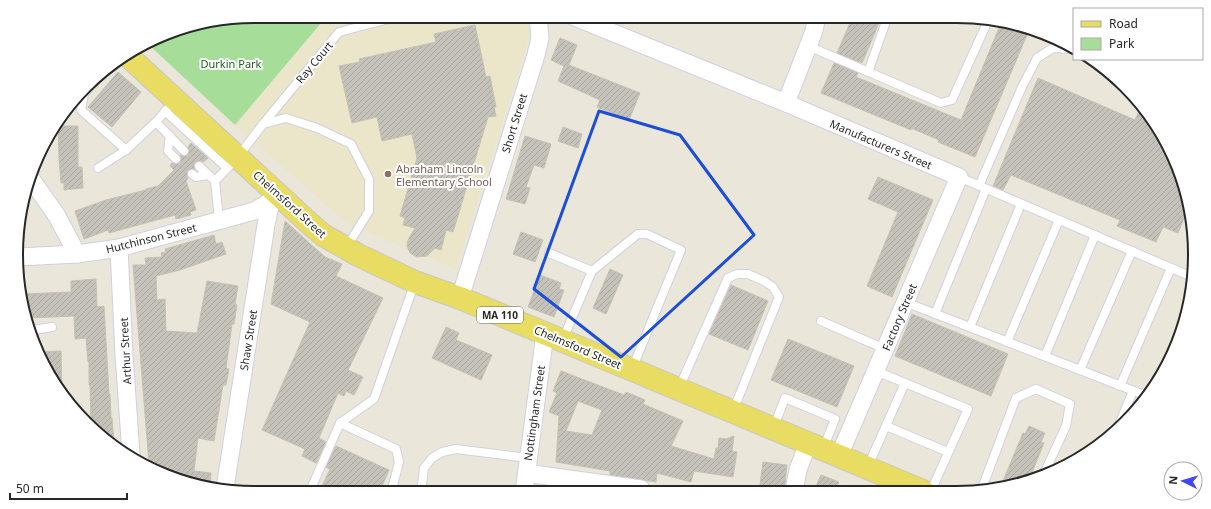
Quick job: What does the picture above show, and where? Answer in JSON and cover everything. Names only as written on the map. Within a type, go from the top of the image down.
[{"type":"main road","name":"Chelmsford Street","points":[[131,59],[170,106],[226,157],[277,194],[323,235],[346,248],[415,282],[460,298],[912,486]]},
{"type":"street","name":"Short Street","points":[[460,298],[536,55],[540,38],[539,23]]},
{"type":"street","name":"Manufacturers Street","points":[[589,23],[786,103],[959,177]]},
{"type":"street","points":[[786,103],[814,31],[816,23]]},
{"type":"street","name":"Factory Street","points":[[795,486],[798,470],[823,450],[876,371],[959,177]]},
{"type":"street","points":[[34,183],[57,216],[77,254]]},
{"type":"street","name":"Hutchinson Street","points":[[23,257],[77,254],[119,248],[254,210],[265,205],[277,194]]},
{"type":"street","name":"Shaw Street","points":[[226,484],[266,225],[269,210],[277,194]]},
{"type":"street","name":"Arthur Street","points":[[119,248],[124,355],[131,450]]},
{"type":"street","name":"Nottingham Street","points":[[525,486],[527,465],[554,337]]},
{"type":"street","points":[[527,465],[627,486]]},
{"type":"lane","name":"Ray Court","points":[[215,181],[226,157],[263,124],[339,32],[374,23]]},
{"type":"lane","points":[[868,72],[886,23]]},
{"type":"lane","points":[[808,46],[941,103],[952,100],[986,25]]},
{"type":"lane","points":[[935,314],[1022,87],[1037,58],[1053,48],[1062,49]]},
{"type":"lane","points":[[83,99],[81,110],[126,150]]},
{"type":"lane","points":[[98,168],[126,150],[156,122],[170,106]]},
{"type":"lane","points":[[263,124],[286,118],[316,128],[351,144],[369,179],[369,211],[346,248]]},
{"type":"lane","points":[[156,122],[184,151]]},
{"type":"lane","points":[[170,136],[168,151],[176,159]]},
{"type":"lane","points":[[199,166],[215,181],[219,220]]},
{"type":"lane","points":[[192,174],[196,177],[208,175]]},
{"type":"lane","name":"Manufacturers Street","points":[[959,177],[1187,275]]},
{"type":"lane","points":[[970,327],[1021,204]]},
{"type":"lane","points":[[1007,342],[1058,220]]},
{"type":"lane","points":[[554,337],[592,271],[638,234],[647,234],[681,250],[632,370]]},
{"type":"lane","points":[[1045,356],[1095,235]]},
{"type":"lane","points":[[1080,370],[1132,251]]},
{"type":"lane","points":[[549,253],[592,271]]},
{"type":"lane","points":[[1120,386],[1171,268]]},
{"type":"lane","points":[[678,389],[728,278],[737,274],[748,274],[773,287],[779,297],[733,412]]},
{"type":"lane","points":[[312,486],[340,423],[374,400],[415,282]]},
{"type":"lane","points":[[905,302],[1141,393]]},
{"type":"lane","points":[[821,321],[885,349]]},
{"type":"lane","points":[[35,330],[52,327]]},
{"type":"lane","points":[[876,371],[968,409],[933,486]]},
{"type":"lane","points":[[868,467],[905,383]]},
{"type":"lane","points":[[984,484],[1016,398],[1036,389],[1070,404],[1066,426],[1047,467]]},
{"type":"lane","points":[[1122,416],[1133,390]]},
{"type":"lane","points":[[773,429],[785,398],[835,419],[823,450]]},
{"type":"lane","points":[[340,423],[396,449],[399,462],[394,486]]},
{"type":"lane","points":[[886,426],[948,452]]},
{"type":"lane","points":[[422,486],[424,468],[432,458],[442,452],[456,449],[527,465]]},
{"type":"highlighted area","points":[[599,111],[680,135],[754,235],[621,357],[534,289]]},
{"type":"shaded area","name":"Abraham Lincoln Elementary School","points":[[321,23],[527,23],[530,35],[456,269],[347,223],[235,125]]},
{"type":"green space","name":"Durkin Park","points":[[239,23],[321,23],[235,125],[151,47],[180,35],[209,27]]},
{"type":"building","points":[[850,23],[879,23],[862,63],[837,53]]},
{"type":"building","points":[[475,25],[486,77],[490,76],[496,107],[494,107],[496,116],[488,117],[453,232],[446,230],[441,250],[435,248],[427,256],[417,257],[410,253],[407,246],[408,240],[415,228],[403,225],[405,218],[400,216],[417,158],[412,134],[382,141],[377,117],[352,123],[339,66],[360,62],[359,59],[436,42],[434,34]]},
{"type":"building","points":[[999,27],[1027,34],[975,157],[938,142],[939,140],[911,128],[911,130],[821,93],[834,63],[858,73],[856,77],[961,120]]},
{"type":"building","points":[[560,38],[577,45],[569,65],[640,93],[629,120],[597,107],[600,100],[558,81],[564,66],[551,60]]},
{"type":"building","points":[[118,72],[141,92],[112,127],[88,107]]},
{"type":"building","points":[[1038,78],[1135,120],[1139,112],[1149,126],[1164,152],[1176,180],[1185,216],[1178,233],[1163,227],[1156,242],[1117,226],[1120,220],[1011,175],[1003,190],[993,186]]},
{"type":"building","points":[[62,126],[78,126],[78,167],[82,167],[83,188],[64,190],[64,183],[61,183],[58,132]]},
{"type":"building","points":[[563,127],[582,134],[578,148],[558,141]]},
{"type":"building","points":[[525,136],[551,144],[544,168],[534,165],[526,187],[530,188],[525,204],[506,199]]},
{"type":"building","points":[[191,143],[208,158],[203,162],[195,162],[195,169],[190,169],[187,173],[188,178],[186,181],[196,210],[190,212],[191,215],[176,219],[175,215],[109,233],[108,230],[84,239],[75,211],[106,200],[158,186],[174,170],[170,166],[172,163],[180,163],[180,155],[188,155],[188,147]]},
{"type":"building","points":[[878,177],[933,200],[892,297],[867,286],[898,212],[868,199]]},
{"type":"building","points":[[285,221],[325,257],[342,264],[336,276],[383,298],[348,370],[363,377],[354,395],[346,391],[344,396],[338,393],[319,438],[326,442],[316,463],[302,456],[305,449],[262,430],[310,322],[271,304]]},
{"type":"building","points":[[521,232],[543,240],[535,262],[513,254]]},
{"type":"building","points":[[214,235],[216,244],[222,242],[226,254],[180,270],[156,276],[157,300],[165,299],[166,331],[197,333],[207,281],[238,286],[235,304],[237,305],[234,324],[232,324],[226,368],[229,369],[226,385],[223,385],[214,441],[198,438],[194,471],[211,473],[210,482],[180,474],[149,460],[133,265],[146,265],[145,258],[162,257],[161,253],[166,252],[165,249]]},
{"type":"building","points":[[610,269],[623,275],[606,314],[593,308]]},
{"type":"building","points":[[540,275],[561,283],[559,289],[564,290],[554,317],[528,307]]},
{"type":"building","points":[[96,279],[97,307],[104,306],[109,394],[114,438],[91,418],[89,362],[86,338],[75,339],[74,316],[32,318],[27,300],[26,294],[71,292],[71,281]]},
{"type":"building","points":[[731,285],[768,301],[748,350],[709,334]]},
{"type":"building","points":[[912,314],[1008,354],[991,396],[895,356]]},
{"type":"building","points":[[446,327],[459,333],[456,340],[492,355],[481,380],[432,358]]},
{"type":"building","points":[[788,339],[854,366],[837,407],[771,380]]},
{"type":"building","points":[[61,351],[62,383],[54,370],[45,352]]},
{"type":"building","points":[[561,371],[624,395],[626,392],[645,400],[643,404],[683,421],[671,446],[714,459],[716,448],[718,448],[719,438],[726,439],[734,436],[732,451],[737,452],[733,477],[694,471],[691,482],[657,473],[656,482],[610,475],[610,471],[556,462],[559,416],[549,412],[557,393],[553,391]],"holes":[[[578,401],[602,410],[592,435],[566,431]]]},
{"type":"building","points":[[1029,426],[1045,433],[1041,442],[1044,443],[1032,474],[1003,482],[1023,433],[1025,434]]},
{"type":"building","points":[[336,446],[389,470],[382,486],[322,486],[330,469],[326,467]]},
{"type":"building","points":[[763,462],[787,465],[785,486],[760,486]]},
{"type":"building","points":[[821,475],[839,482],[837,486],[816,486]]},
{"type":"place","name":"Abraham Lincoln Elementary School","points":[[388,174]]}]
